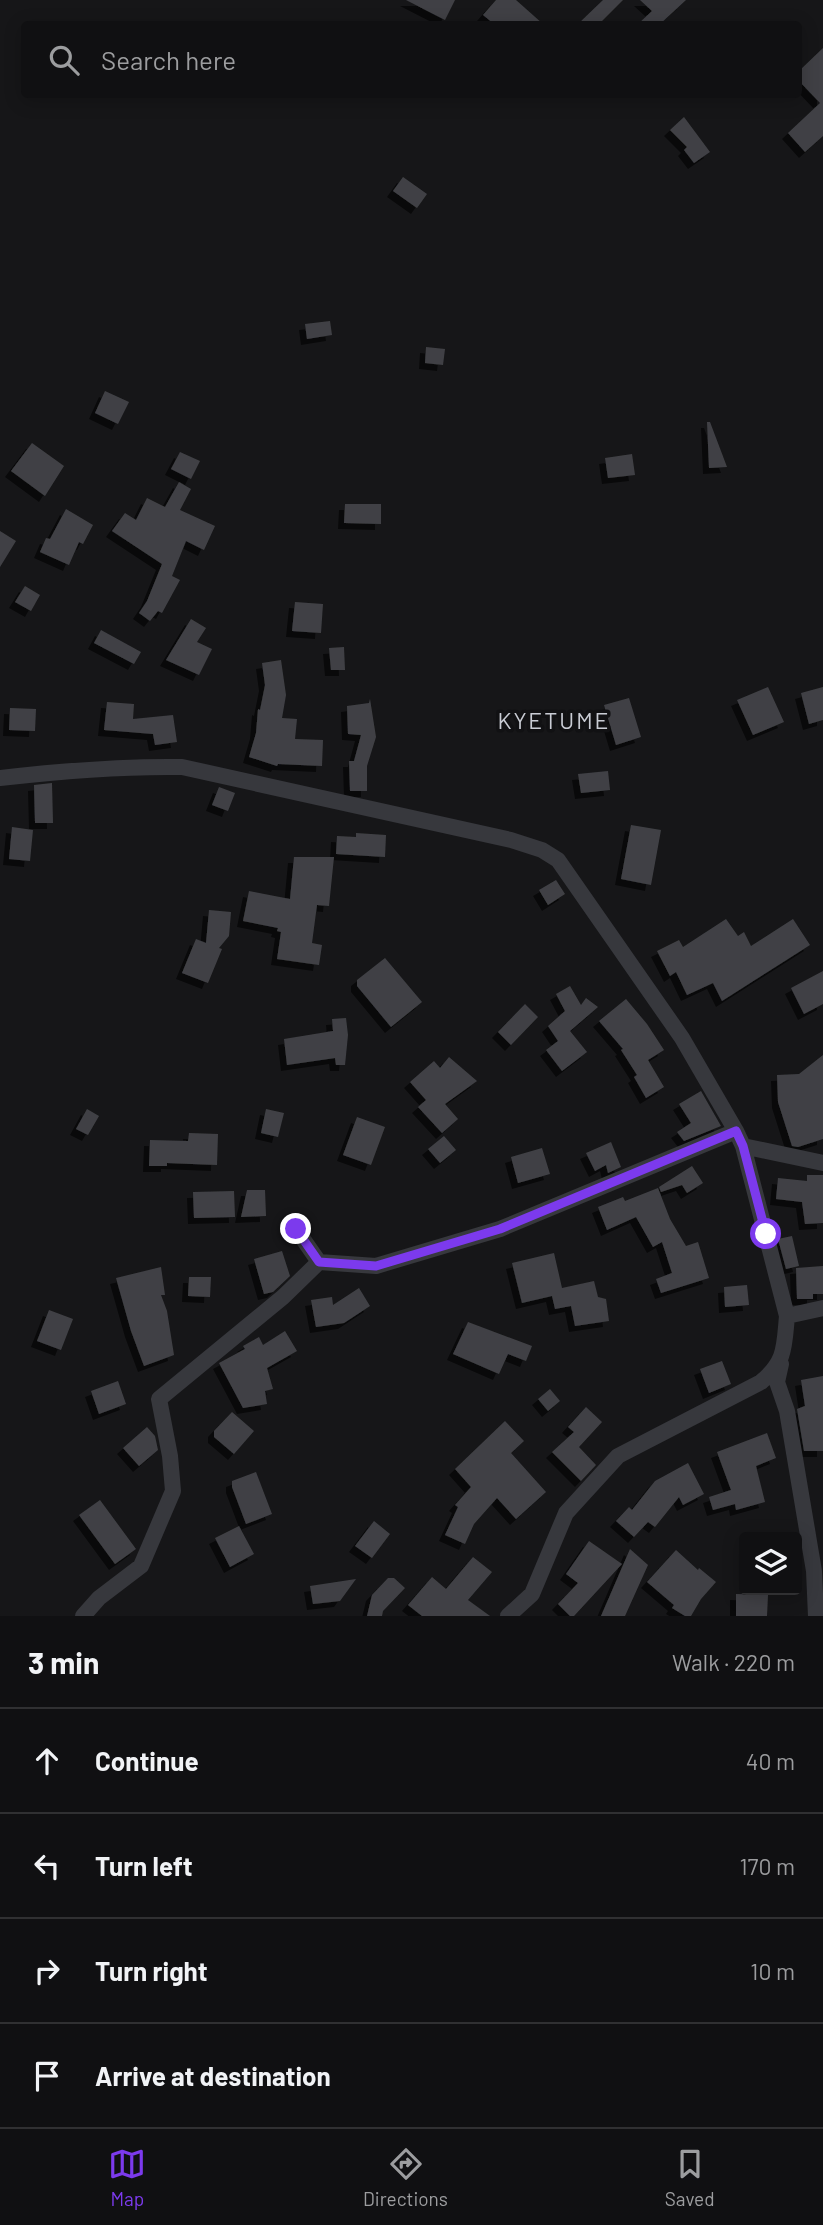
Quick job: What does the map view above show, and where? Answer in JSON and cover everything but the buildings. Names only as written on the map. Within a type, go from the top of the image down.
[{"type":"street","points":[[0,778],[137,766],[182,767],[498,837],[542,850],[558,860],[674,1026],[743,1146],[787,1316],[777,1382],[787,1411],[814,1571],[816,1616]]},
{"type":"street","points":[[83,1616],[99,1598],[141,1566],[173,1491],[170,1456],[159,1399],[283,1297],[319,1262],[376,1266],[500,1229],[736,1131]]},
{"type":"street","points":[[743,1146],[823,1163]]},
{"type":"street","points":[[296,1229],[319,1262]]},
{"type":"street","points":[[787,1316],[823,1308]]},
{"type":"street","points":[[508,1616],[532,1594],[566,1513],[618,1456],[761,1382],[775,1370],[783,1352]]},
{"type":"district","name":"KYETUME","points":[[554,720]]},
{"type":"route","points":[[296,1229],[319,1262],[376,1266],[500,1229],[736,1131],[743,1146],[766,1234]]}]
